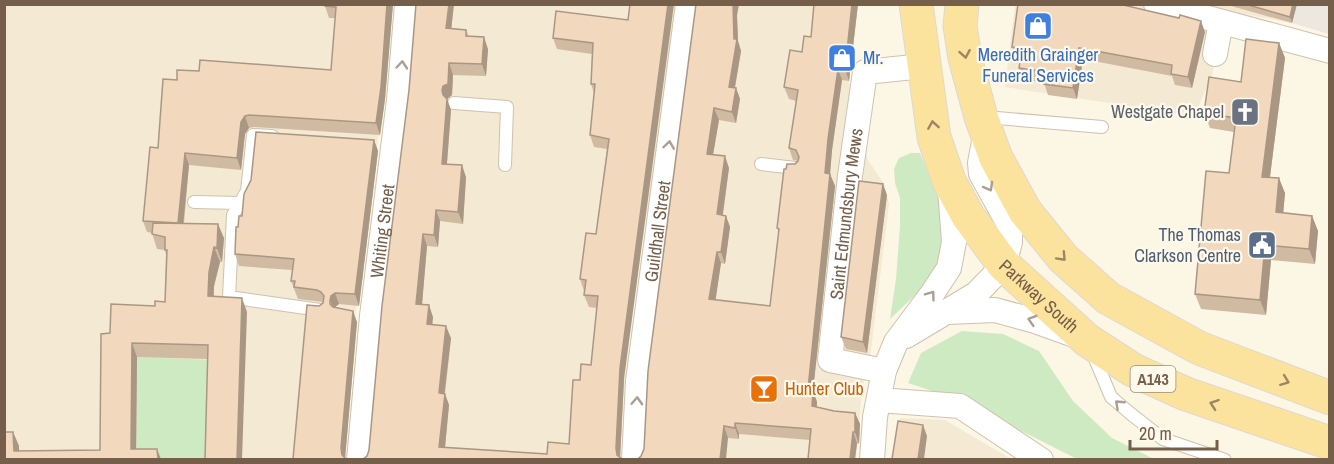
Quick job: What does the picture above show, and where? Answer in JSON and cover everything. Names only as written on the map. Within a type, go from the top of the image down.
[{"type":"main road","name":"Parkway South","points":[[916,4],[934,137],[949,181],[968,216],[1004,265],[1088,340],[1133,370],[1186,394],[1329,443]]},
{"type":"main road","name":"A143","points":[[962,4],[960,26],[965,58],[983,124],[996,158],[1025,211],[1063,258],[1108,298],[1199,348],[1329,398]]},
{"type":"street","name":"Whiting Street","points":[[359,459],[367,315],[387,144],[405,100],[407,4]]},
{"type":"street","name":"Guildhall Street","points":[[634,459],[638,381],[688,4]]},
{"type":"street","points":[[1156,4],[1329,51]]},
{"type":"street","points":[[1215,54],[1221,22]]},
{"type":"street","name":"Saint Edmundsbury Mews","points":[[885,371],[830,360],[843,175],[865,72],[924,66]]},
{"type":"street","points":[[896,342],[976,294],[1004,265],[1010,242],[1010,226],[981,174],[983,124]]},
{"type":"street","points":[[872,459],[875,417],[885,371],[896,342],[949,268],[954,242],[949,181]]},
{"type":"street","points":[[945,312],[994,310],[1035,321],[1088,340]]},
{"type":"street","points":[[879,400],[960,406],[1041,459]]},
{"type":"lane","points":[[454,103],[507,107],[505,165]]},
{"type":"lane","points":[[983,124],[1102,127]]},
{"type":"lane","points":[[288,137],[253,135],[247,190],[233,215],[229,297],[320,310]]},
{"type":"lane","points":[[761,164],[795,168]]},
{"type":"lane","points":[[194,202],[240,203]]},
{"type":"lane","points":[[1088,340],[1111,396],[1131,414],[1163,439],[1225,459]]},
{"type":"shaded area","points":[[4,5],[391,5],[379,131],[356,309],[342,459],[5,459]]},
{"type":"shaded area","points":[[414,5],[679,5],[657,157],[632,296],[620,459],[373,460]]},
{"type":"shaded area","points":[[704,5],[858,5],[849,81],[851,98],[868,160],[884,184],[889,204],[870,358],[862,390],[856,459],[642,460]]},
{"type":"shaded area","points":[[1015,5],[1297,5],[1292,23],[1223,10],[1212,76],[1194,116],[1005,87]]},
{"type":"shaded area","points":[[1297,5],[1329,5],[1329,34],[1292,23]]},
{"type":"shaded area","points":[[900,418],[945,420],[1011,459],[896,460]]},
{"type":"green space","points":[[911,153],[920,153],[941,204],[945,231],[942,255],[926,285],[890,319],[900,226],[900,198],[895,183],[894,169],[899,158]]},
{"type":"green space","points":[[962,331],[1003,334],[1039,351],[1073,401],[1112,438],[1154,459],[1077,459],[960,400],[908,383],[921,353]]},
{"type":"green space","points":[[137,357],[213,360],[210,459],[136,460]]},
{"type":"building","points":[[325,4],[387,4],[376,123],[245,116],[241,122],[237,158],[185,153],[178,223],[143,221],[150,147],[158,148],[163,79],[177,80],[177,70],[199,71],[200,60],[331,70],[336,7],[325,6]]},
{"type":"building","points":[[416,4],[449,4],[446,28],[466,30],[466,36],[484,37],[482,64],[449,63],[448,84],[443,86],[442,90],[447,99],[442,164],[462,165],[458,212],[436,210],[434,235],[423,234],[416,304],[429,305],[427,324],[446,326],[439,393],[445,394],[439,447],[547,454],[548,442],[569,444],[573,380],[580,380],[581,364],[591,365],[598,296],[584,295],[586,280],[580,279],[586,233],[596,234],[609,139],[590,135],[595,84],[591,84],[593,43],[553,38],[556,11],[628,20],[630,4],[668,4],[620,368],[616,448],[617,455],[622,459],[363,459],[369,450],[382,306],[409,90]]},
{"type":"building","points":[[696,4],[733,4],[734,39],[737,39],[729,87],[736,88],[732,112],[714,108],[707,154],[725,156],[717,214],[726,216],[721,252],[717,252],[709,299],[770,306],[784,169],[787,164],[795,164],[799,157],[796,150],[789,148],[798,90],[784,87],[790,50],[802,52],[804,36],[811,37],[814,4],[852,4],[845,69],[838,69],[828,139],[825,173],[830,174],[808,389],[813,390],[812,406],[855,413],[855,432],[853,432],[850,459],[808,459],[811,429],[735,423],[735,428],[724,426],[720,459],[638,459],[644,449],[648,371]]},
{"type":"building","points":[[1018,4],[1123,4],[1201,21],[1188,77],[1171,74],[1172,65],[1079,48],[1073,88],[1044,84],[1045,72],[1019,68],[1022,48],[1012,47]]},
{"type":"building","points":[[1245,4],[1293,4],[1290,17]]},
{"type":"building","points":[[1246,39],[1279,43],[1262,177],[1279,178],[1276,212],[1312,216],[1309,249],[1265,245],[1260,300],[1195,294],[1206,171],[1229,173],[1236,118],[1204,113],[1209,77],[1241,82]]},
{"type":"building","points":[[256,132],[374,140],[355,294],[335,293],[330,300],[333,307],[353,311],[341,448],[342,455],[346,459],[293,459],[307,305],[319,306],[323,303],[324,296],[317,290],[294,287],[295,281],[291,281],[294,259],[235,254],[236,227],[238,227],[239,216],[242,216],[244,194],[251,180]]},
{"type":"building","points":[[859,181],[883,184],[863,342],[841,337]]},
{"type":"building","points":[[153,223],[218,224],[217,248],[214,247],[209,272],[208,296],[242,298],[237,459],[205,459],[208,345],[132,343],[131,449],[157,449],[158,459],[4,459],[4,432],[13,432],[14,451],[100,450],[101,334],[110,333],[111,304],[155,306],[155,301],[165,302],[167,250],[165,250],[165,237],[152,234]]},
{"type":"building","points":[[898,421],[923,425],[918,459],[892,459]]},
{"type":"place","name":"Meredith Grainger Funeral Services","points":[[1038,26]]},
{"type":"place","name":"Mr.","points":[[842,58]]},
{"type":"place","name":"Westgate Chapel","points":[[1245,112]]},
{"type":"place","name":"The Thomas Clarkson Centre","points":[[1262,245]]},
{"type":"place","name":"Hunter Club","points":[[764,389]]}]
